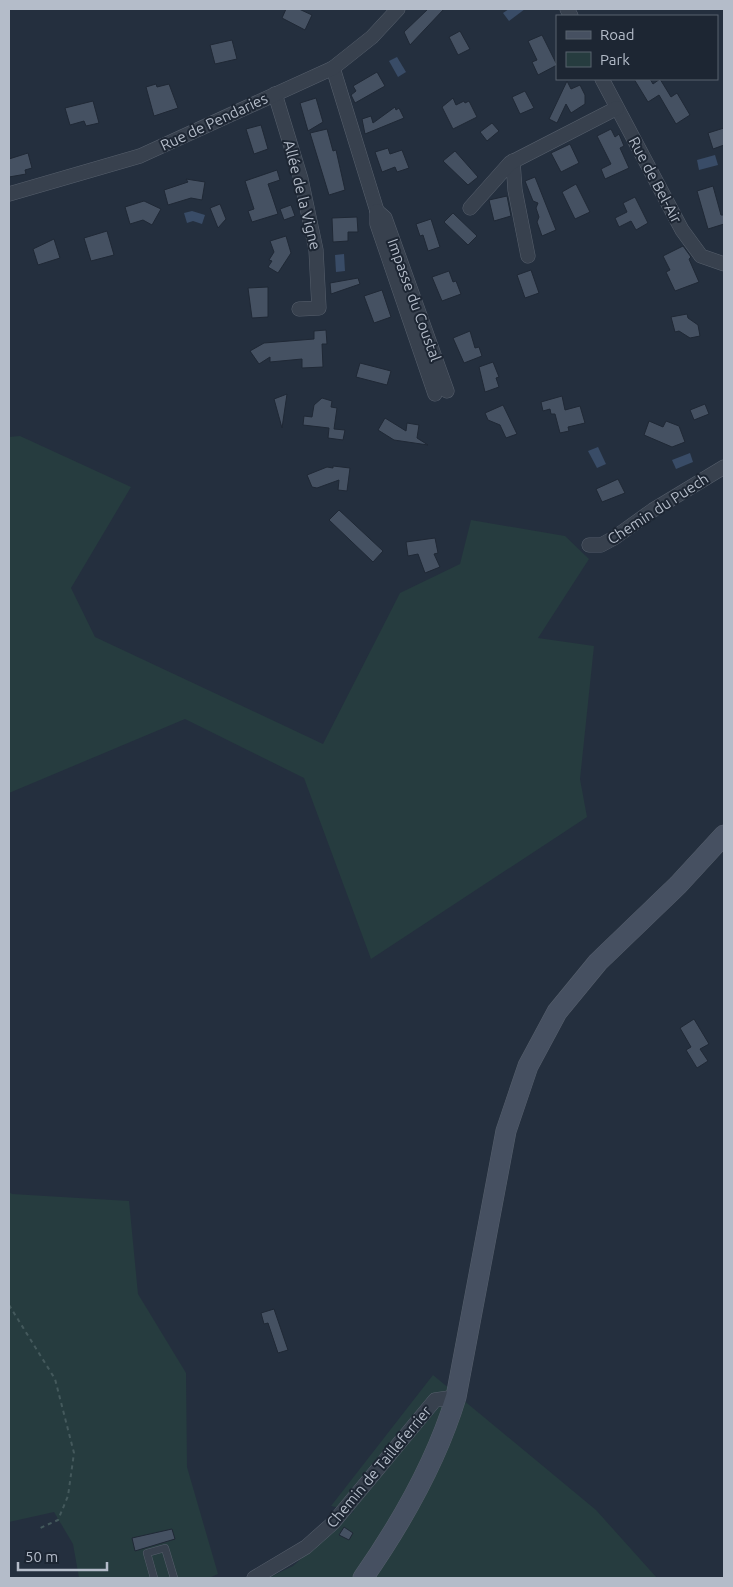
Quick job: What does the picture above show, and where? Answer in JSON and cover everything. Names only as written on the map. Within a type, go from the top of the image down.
[{"type":"main road","points":[[364,1578],[400,1525],[436,1453],[456,1397],[506,1131],[528,1066],[557,1012],[598,962],[678,885],[724,835]]},
{"type":"street","name":"Rue de Pendaries","points":[[9,194],[140,156],[333,68],[372,37],[398,9]]},
{"type":"street","name":"Impasse du Coustal","points":[[333,68],[377,211],[385,218],[441,392]]},
{"type":"street","name":"Rue de Bel-Air","points":[[603,80],[682,230],[701,256],[724,264]]},
{"type":"street","name":"Allée de la Vigne","points":[[275,94],[301,179],[316,250],[319,308],[300,309]]},
{"type":"street","points":[[470,208],[513,161],[617,108]]},
{"type":"street","points":[[513,161],[515,190],[528,256]]},
{"type":"street","name":"Chemin du Puech","points":[[589,546],[600,546],[614,538],[653,510],[724,467]]},
{"type":"street","name":"Chemin de Tailleferrier","points":[[254,1578],[306,1547],[333,1523],[435,1400],[456,1397]]},
{"type":"lane","points":[[154,1578],[146,1553],[165,1548],[174,1578]]},
{"type":"path","points":[[9,1305],[54,1379],[74,1453],[68,1496],[58,1520],[38,1529]]},
{"type":"green space","points":[[20,436],[131,487],[71,588],[95,637],[323,744],[400,593],[460,564],[471,520],[565,536],[589,559],[538,638],[594,646],[580,779],[587,817],[371,959],[304,778],[185,719],[9,793],[9,437]]},
{"type":"green space","points":[[9,1192],[12,1194],[129,1201],[138,1294],[186,1373],[187,1467],[218,1574],[209,1578],[79,1578],[73,1544],[54,1512],[9,1522]]},
{"type":"green space","points":[[433,1375],[596,1510],[657,1578],[268,1578],[293,1566],[354,1511],[331,1506]]},
{"type":"water","points":[[509,9],[525,9],[509,21],[503,13]]},
{"type":"water","points":[[397,57],[406,72],[398,77],[389,61]]},
{"type":"water","points":[[715,155],[718,165],[699,170],[697,160]]},
{"type":"water","points":[[192,211],[205,215],[202,224],[193,221],[187,223],[184,213]]},
{"type":"water","points":[[344,254],[345,271],[336,272],[335,255]]},
{"type":"water","points":[[598,447],[606,464],[597,468],[588,451]]},
{"type":"water","points":[[690,453],[693,462],[676,469],[672,460]]},
{"type":"building","points":[[286,9],[299,9],[312,15],[305,30],[282,18]]},
{"type":"building","points":[[428,9],[444,9],[410,45],[404,32]]},
{"type":"building","points":[[460,31],[470,49],[458,55],[449,37]]},
{"type":"building","points":[[542,35],[556,66],[538,75],[532,62],[537,60],[528,41]]},
{"type":"building","points":[[232,40],[237,59],[215,64],[210,45]]},
{"type":"building","points":[[377,72],[385,86],[355,103],[351,95],[356,91],[353,86]]},
{"type":"building","points":[[635,80],[651,80],[653,84],[661,80],[671,97],[677,93],[690,115],[676,124],[659,95],[648,102]]},
{"type":"building","points":[[567,81],[571,89],[580,85],[585,95],[585,104],[571,113],[566,104],[557,123],[549,119]]},
{"type":"building","points":[[156,84],[157,87],[169,84],[178,108],[154,116],[146,87]]},
{"type":"building","points":[[525,91],[534,108],[520,114],[512,97]]},
{"type":"building","points":[[316,98],[323,122],[308,131],[300,103]]},
{"type":"building","points":[[453,98],[456,105],[469,101],[477,117],[453,129],[442,107]]},
{"type":"building","points":[[93,101],[99,123],[86,126],[84,121],[70,125],[65,108]]},
{"type":"building","points":[[395,107],[396,110],[399,108],[404,118],[365,134],[362,119],[371,116],[373,123]]},
{"type":"building","points":[[492,123],[499,131],[487,141],[480,132]]},
{"type":"building","points":[[261,125],[268,149],[254,154],[246,129]]},
{"type":"building","points":[[724,128],[724,145],[713,149],[708,133]]},
{"type":"building","points":[[327,129],[333,151],[336,150],[345,190],[329,195],[310,133]]},
{"type":"building","points":[[611,129],[615,137],[619,134],[624,146],[620,148],[629,168],[605,179],[601,169],[611,164],[597,136]]},
{"type":"building","points":[[570,144],[579,163],[561,172],[551,153]]},
{"type":"building","points":[[388,148],[390,154],[402,150],[409,168],[397,172],[395,167],[382,172],[375,152]]},
{"type":"building","points":[[455,151],[478,177],[468,185],[443,161]]},
{"type":"building","points":[[28,153],[32,168],[25,170],[26,174],[9,177],[9,159]]},
{"type":"building","points":[[277,170],[280,180],[268,184],[278,214],[252,222],[248,211],[254,209],[245,181]]},
{"type":"building","points":[[535,177],[556,230],[542,236],[537,222],[539,217],[536,208],[538,203],[533,201],[525,181]]},
{"type":"building","points":[[186,179],[205,182],[202,200],[191,198],[168,205],[164,190],[188,182]]},
{"type":"building","points":[[576,184],[590,212],[575,219],[562,192]]},
{"type":"building","points":[[713,186],[721,215],[724,215],[724,224],[708,229],[697,191]]},
{"type":"building","points":[[507,196],[511,216],[494,221],[489,200]]},
{"type":"building","points":[[635,197],[648,223],[636,230],[631,221],[619,227],[615,218],[627,212],[623,203]]},
{"type":"building","points":[[144,201],[161,209],[152,225],[143,220],[130,224],[125,207]]},
{"type":"building","points":[[220,204],[226,219],[218,228],[210,208]]},
{"type":"building","points":[[291,205],[295,216],[284,220],[280,209]]},
{"type":"building","points":[[453,213],[477,236],[468,245],[444,222]]},
{"type":"building","points":[[357,217],[358,232],[348,232],[348,241],[333,242],[332,218]]},
{"type":"building","points":[[431,219],[440,247],[428,251],[423,235],[420,236],[416,224]]},
{"type":"building","points":[[107,231],[114,255],[91,261],[84,238]]},
{"type":"building","points":[[286,236],[291,253],[278,273],[268,267],[272,261],[269,260],[274,252],[270,241]]},
{"type":"building","points":[[54,239],[60,258],[38,265],[33,249]]},
{"type":"building","points":[[683,246],[691,257],[689,259],[699,282],[675,291],[666,272],[670,270],[663,256]]},
{"type":"building","points":[[531,270],[539,293],[525,298],[517,275]]},
{"type":"building","points":[[449,271],[453,282],[456,281],[461,294],[442,301],[432,277]]},
{"type":"building","points":[[358,278],[360,284],[331,294],[330,283]]},
{"type":"building","points":[[268,287],[268,317],[252,318],[248,288]]},
{"type":"building","points":[[382,290],[391,317],[374,323],[364,296]]},
{"type":"building","points":[[687,314],[688,318],[698,325],[700,336],[690,338],[679,331],[675,332],[671,317]]},
{"type":"building","points":[[326,330],[327,344],[322,344],[323,367],[302,368],[302,359],[270,362],[270,357],[259,364],[250,351],[264,343],[314,339],[314,331]]},
{"type":"building","points":[[470,331],[475,348],[479,347],[482,356],[464,363],[453,338]]},
{"type":"building","points":[[493,362],[499,377],[496,378],[499,387],[485,392],[479,367]]},
{"type":"building","points":[[360,363],[391,371],[387,385],[356,377]]},
{"type":"building","points":[[287,394],[282,428],[274,399]]},
{"type":"building","points":[[562,396],[565,410],[580,406],[585,423],[568,427],[569,431],[560,433],[555,414],[551,414],[550,409],[543,411],[541,402]]},
{"type":"building","points":[[322,398],[332,401],[331,407],[337,408],[334,429],[345,430],[343,440],[328,438],[329,428],[303,425],[304,416],[312,417],[314,405]]},
{"type":"building","points":[[705,404],[709,414],[694,420],[690,410]]},
{"type":"building","points":[[503,405],[517,434],[506,438],[500,425],[488,420],[485,413]]},
{"type":"building","points":[[385,418],[406,431],[407,423],[419,425],[417,438],[428,445],[394,440],[378,430]]},
{"type":"building","points":[[649,421],[663,427],[666,421],[679,426],[685,442],[672,447],[644,435]]},
{"type":"building","points":[[333,466],[350,468],[347,491],[338,490],[339,480],[317,488],[312,487],[307,475],[327,467],[333,468]]},
{"type":"building","points":[[618,479],[625,493],[602,502],[596,489]]},
{"type":"building","points":[[339,510],[383,551],[373,562],[329,520]]},
{"type":"building","points":[[435,538],[438,553],[434,554],[440,567],[425,573],[418,554],[408,556],[406,542]]},
{"type":"building","points":[[694,1019],[709,1044],[700,1049],[708,1061],[697,1068],[686,1050],[691,1047],[680,1028]]},
{"type":"building","points":[[274,1309],[288,1350],[278,1353],[268,1323],[264,1324],[261,1313]]},
{"type":"building","points":[[344,1527],[353,1533],[349,1540],[339,1535]]},
{"type":"building","points":[[172,1529],[175,1539],[135,1551],[132,1538]]}]
